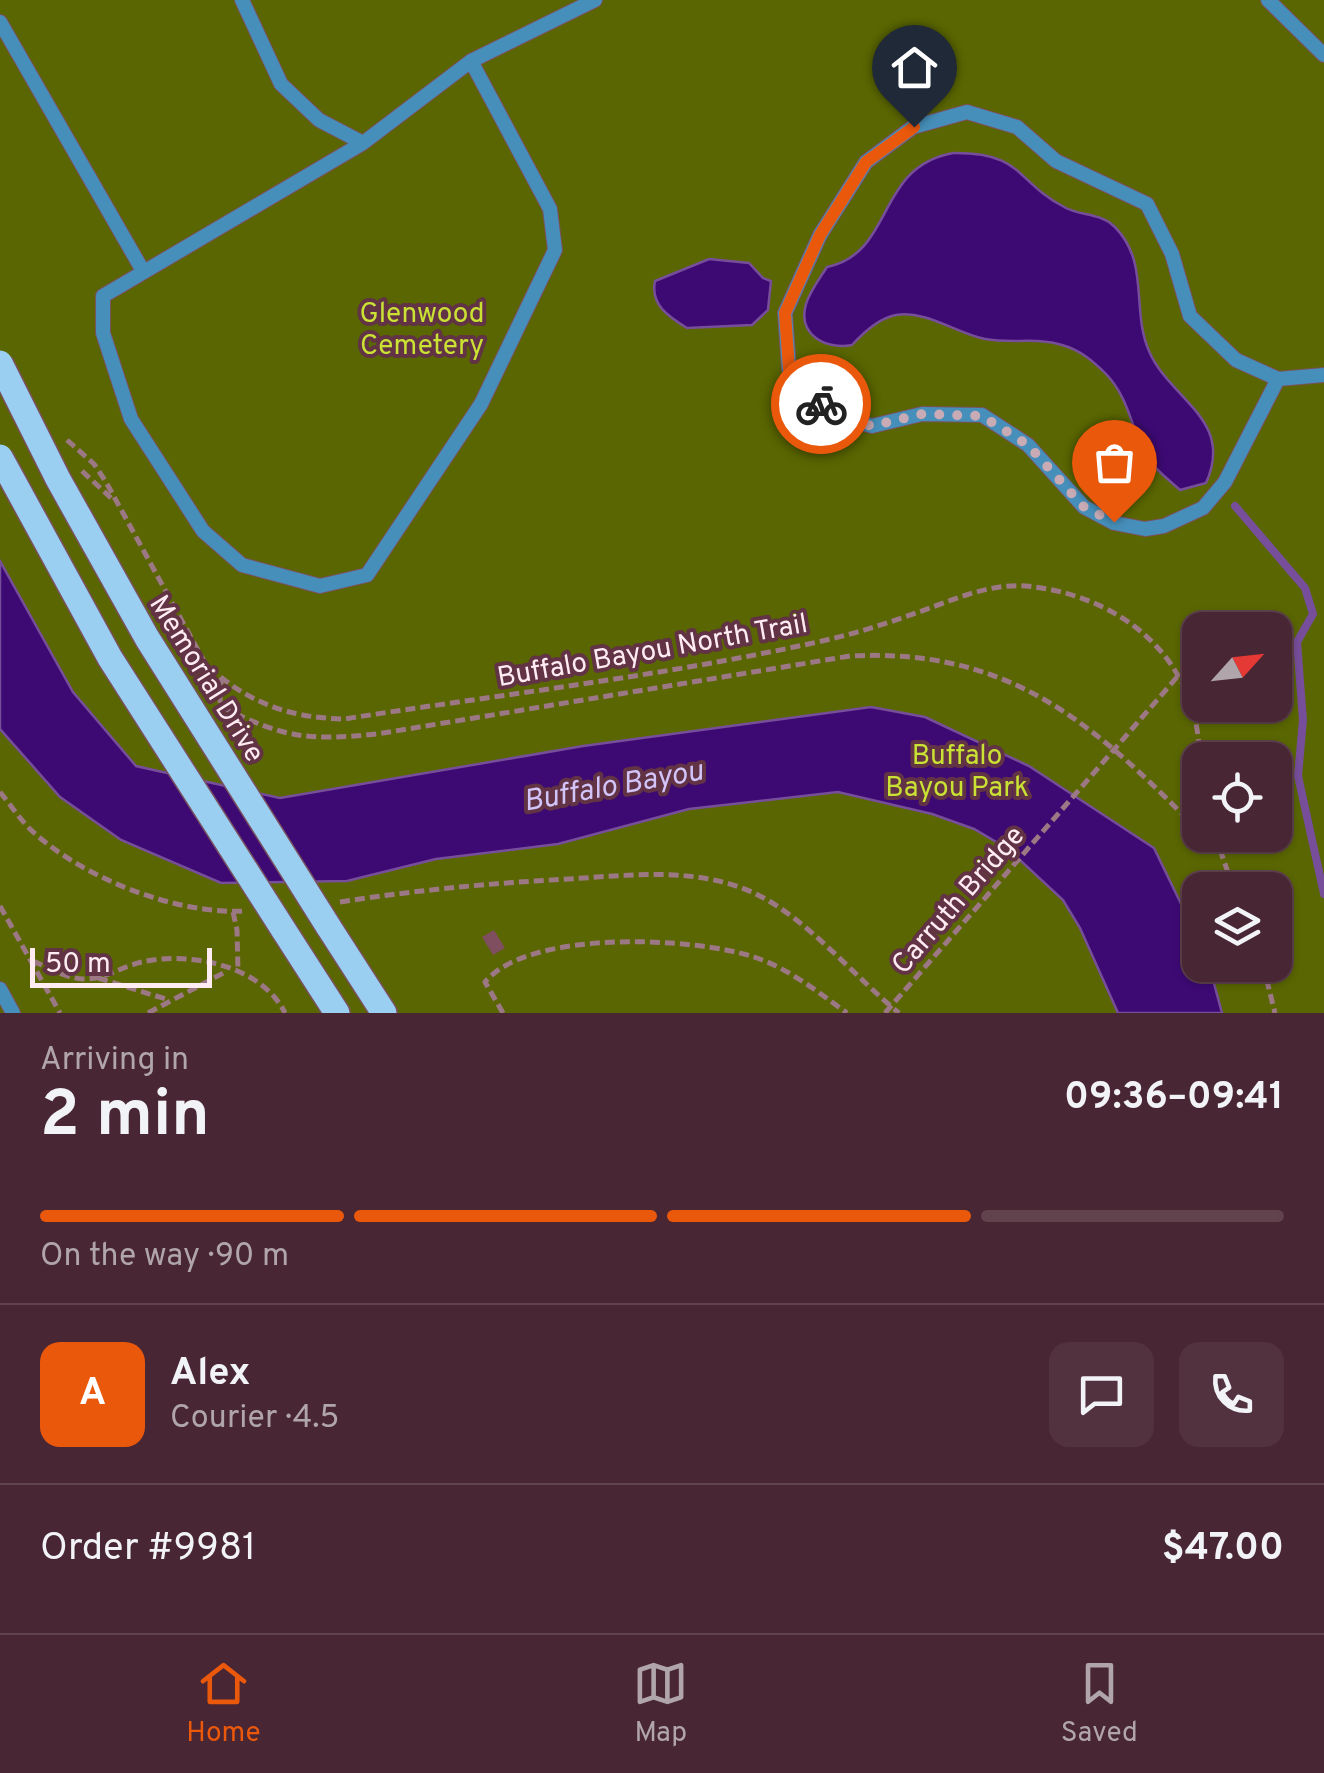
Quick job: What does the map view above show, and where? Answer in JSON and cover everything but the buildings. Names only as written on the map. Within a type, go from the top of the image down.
[{"type":"main road","name":"Memorial Drive","points":[[0,363],[58,479],[146,638],[384,1013]]},
{"type":"main road","points":[[0,457],[110,658],[336,1013]]},
{"type":"lane","points":[[242,0],[281,84],[319,120],[363,143]]},
{"type":"lane","points":[[470,62],[550,209],[555,250],[481,404],[366,575],[320,586],[242,565],[202,530],[131,418],[103,333],[103,296],[363,143],[470,62],[595,0]]},
{"type":"lane","points":[[1268,0],[1324,56]]},
{"type":"lane","points":[[0,22],[143,272]]},
{"type":"lane","points":[[1278,380],[1225,482],[1203,508],[1164,526],[1145,529],[1114,522],[1084,507],[1028,445],[982,416],[922,414],[872,426],[831,415],[789,369],[785,313],[820,235],[866,162],[914,127],[968,112],[1017,126],[1056,161],[1147,204],[1172,254],[1190,316],[1236,360],[1278,380],[1324,375]]},
{"type":"lane","points":[[0,988],[13,1013]]},
{"type":"path","name":"Buffalo Bayou North Trail","points":[[116,503],[192,643],[221,678],[260,704],[289,714],[344,719],[700,667],[872,629],[974,592],[1023,586],[1077,596],[1133,622],[1178,676],[1194,716],[1198,742]]},
{"type":"path","points":[[221,678],[220,706],[282,734],[328,739],[850,656],[897,654],[1000,677],[1047,701],[1115,748],[1182,815]]},
{"type":"path","name":"Carruth Bridge","points":[[885,1013],[1178,676]]},
{"type":"path","points":[[612,876],[680,874],[724,881],[762,896],[899,1013]]},
{"type":"path","points":[[0,906],[60,1013]]},
{"type":"path","points":[[232,912],[238,940],[234,970]]},
{"type":"path","points":[[503,1013],[485,982],[506,967],[562,949],[656,941],[688,942],[754,957],[798,979],[846,1013]]},
{"type":"path","points":[[33,961],[64,975],[85,979],[137,962],[174,958],[234,970],[264,985],[285,1013]]},
{"type":"path","points":[[148,1013],[234,970]]},
{"type":"path","points":[[95,978],[169,1000]]},
{"type":"path","points":[[1268,982],[1276,1013]]},
{"type":"green space","points":[[0,0],[1324,0],[1324,1013],[0,1013]]},
{"type":"water","points":[[953,153],[976,154],[1007,163],[1066,208],[1110,222],[1126,241],[1133,256],[1149,351],[1158,368],[1196,411],[1212,442],[1213,461],[1206,483],[1180,490],[1158,471],[1142,447],[1114,384],[1091,360],[1069,347],[1043,341],[985,339],[907,314],[884,319],[852,345],[833,345],[810,332],[804,315],[806,304],[827,267],[849,259],[864,245],[910,175],[928,161]]},
{"type":"water","points":[[709,259],[749,263],[771,281],[768,310],[752,325],[687,328],[658,304],[655,281]]},
{"type":"water","name":"Buffalo Bayou","points":[[0,561],[73,692],[136,766],[280,798],[583,746],[871,707],[925,717],[1029,766],[1154,848],[1182,906],[1182,982],[1214,982],[1222,1013],[1118,1013],[1080,928],[1063,900],[1008,849],[974,829],[932,814],[838,792],[689,809],[558,844],[436,859],[347,881],[221,883],[121,840],[60,797],[0,729]]},
{"type":"waterway","points":[[1235,506],[1305,588],[1313,614],[1297,642],[1303,720],[1298,776],[1324,894]]},
{"type":"way so far","points":[[821,404],[831,415],[872,426],[922,414],[982,416],[1028,445],[1084,507],[1114,522]]},
{"type":"route","points":[[821,404],[789,369],[785,313],[820,235],[866,162],[914,127]]},
{"type":"park label","name":"Glenwood Cemetery","points":[[422,328]]},
{"type":"park label","name":"Buffalo Bayou Park","points":[[957,770]]}]
